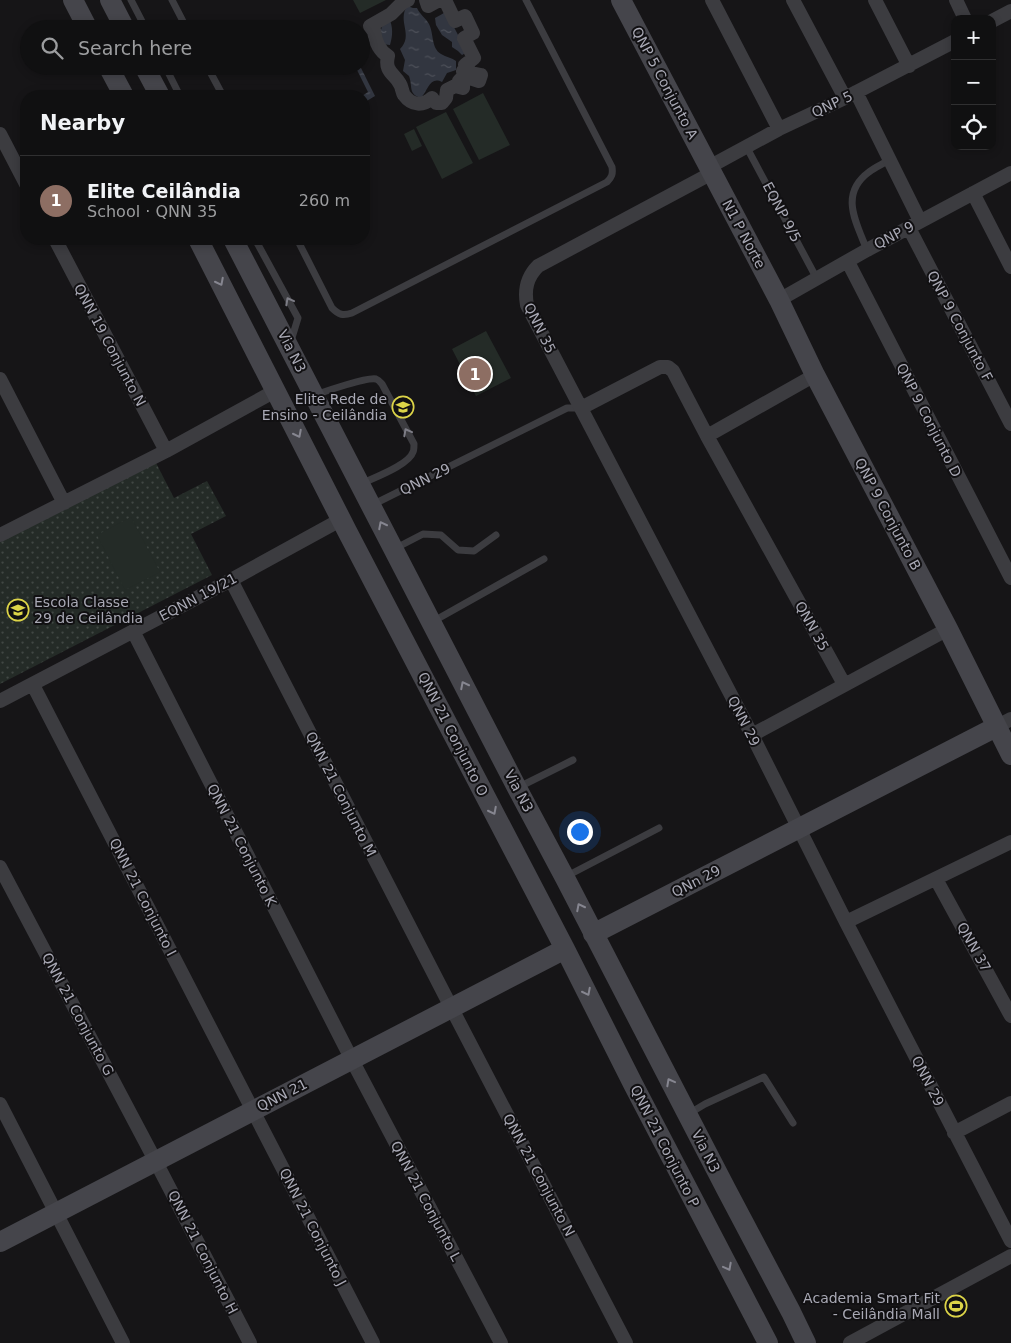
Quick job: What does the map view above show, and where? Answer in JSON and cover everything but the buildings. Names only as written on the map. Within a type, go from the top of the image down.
[{"type":"main road","points":[[73,0],[83,20]]},
{"type":"main road","points":[[110,0],[120,20]]},
{"type":"main road","name":"QNP 5 Conjunto A","points":[[621,0],[710,170]]},
{"type":"main road","points":[[113,75],[121,90]]},
{"type":"main road","points":[[149,75],[157,90]]},
{"type":"main road","name":"N1 P Norte","points":[[710,170],[779,300]]},
{"type":"main road","points":[[201,245],[344,525],[374,562],[455,720],[463,724],[471,722],[476,715],[475,706]]},
{"type":"main road","points":[[227,245],[247,285],[287,341]]},
{"type":"main road","name":"Via N3","points":[[236,245],[806,1343]]},
{"type":"main road","name":"QNP 9 Conjunto B","points":[[779,300],[815,375],[948,628],[1004,723],[1011,755]]},
{"type":"main road","name":"QNN 21 Conjunto O","points":[[344,525],[565,948]]},
{"type":"main road","points":[[799,829],[1004,723]]},
{"type":"main road","points":[[466,759],[465,751],[469,745],[477,742],[485,746],[522,816],[552,855]]},
{"type":"main road","name":"QNn 29","points":[[593,934],[799,829]]},
{"type":"main road","name":"QNN 21","points":[[0,1242],[565,948]]},
{"type":"main road","name":"QNN 21 Conjunto P","points":[[565,948],[633,1084],[768,1343]]},
{"type":"main road","points":[[633,1084],[668,1130],[704,1199],[710,1204],[719,1204],[725,1197],[726,1189]]},
{"type":"main road","points":[[711,1235],[712,1226],[718,1221],[726,1220],[733,1225],[759,1273],[791,1312]]},
{"type":"street","points":[[408,0],[391,14],[370,26],[374,30],[377,45],[382,53],[388,56],[386,60],[389,71],[400,84],[404,95],[412,102],[420,104],[426,103],[432,98],[436,103],[442,103],[446,98],[447,90],[455,86],[463,88],[459,81],[464,78],[463,71],[470,78],[479,82],[481,75],[471,73],[465,65],[474,58],[464,38],[473,33],[465,16],[455,21],[445,0]]},
{"type":"street","points":[[426,0],[428,6],[439,0]]},
{"type":"street","points":[[712,0],[779,129]]},
{"type":"street","points":[[794,0],[890,160],[914,224]]},
{"type":"street","points":[[875,0],[909,66]]},
{"type":"street","points":[[956,0],[963,15]]},
{"type":"street","points":[[996,20],[1011,11]]},
{"type":"street","name":"QNP 5","points":[[710,170],[746,146],[909,66],[951,43]]},
{"type":"street","points":[[0,134],[20,172]]},
{"type":"street","name":"QNN 35","points":[[710,170],[538,266],[528,280],[525,294],[527,305],[582,408],[657,368],[664,366],[671,369],[844,684]]},
{"type":"street","name":"QNP 9","points":[[779,300],[1011,172]]},
{"type":"street","points":[[973,193],[1011,267]]},
{"type":"street","name":"QNP 9 Conjunto F","points":[[914,224],[1011,424]]},
{"type":"street","name":"QNN 19 Conjunto N","points":[[58,245],[166,451]]},
{"type":"street","name":"QNP 9 Conjunto D","points":[[848,262],[1011,578]]},
{"type":"street","points":[[707,436],[815,375]]},
{"type":"street","points":[[0,379],[64,503]]},
{"type":"street","points":[[0,535],[166,451],[275,391]]},
{"type":"street","name":"QNN 29","points":[[582,408],[752,735],[954,1133],[1007,1223],[1011,1241]]},
{"type":"street","name":"EQNN 19/21","points":[[0,700],[231,580],[344,525]]},
{"type":"street","name":"QNN 21 Conjunto M","points":[[231,580],[451,1008]]},
{"type":"street","points":[[752,735],[948,628]]},
{"type":"street","name":"QNN 21 Conjunto K","points":[[133,631],[352,1060]]},
{"type":"street","name":"QNN 21 Conjunto I","points":[[32,684],[253,1110]]},
{"type":"street","points":[[846,922],[1011,842]]},
{"type":"street","name":"QNN 21 Conjunto G","points":[[0,867],[156,1162]]},
{"type":"street","name":"QNN 37","points":[[936,879],[1011,1016]]},
{"type":"street","name":"QNN 21 Conjunto N","points":[[451,1008],[626,1343]]},
{"type":"street","name":"QNN 21 Conjunto L","points":[[352,1060],[501,1343]]},
{"type":"street","points":[[954,1133],[1011,1103]]},
{"type":"street","points":[[0,1104],[123,1343]]},
{"type":"street","name":"QNN 21 Conjunto J","points":[[253,1110],[373,1343]]},
{"type":"street","name":"QNN 21 Conjunto H","points":[[156,1162],[250,1343]]},
{"type":"street","points":[[850,1343],[1011,1256]]},
{"type":"lane","points":[[132,0],[142,20]]},
{"type":"lane","points":[[172,0],[182,20]]},
{"type":"lane","points":[[300,245],[332,308],[337,313],[343,315],[352,313],[610,179],[612,167],[526,0]]},
{"type":"lane","points":[[170,75],[177,90]]},
{"type":"lane","points":[[212,75],[219,90]]},
{"type":"lane","name":"EQNP 9/5","points":[[746,146],[817,278]]},
{"type":"lane","points":[[867,250],[853,216],[851,202],[853,190],[869,172],[890,160]]},
{"type":"lane","points":[[258,245],[298,318],[287,341]]},
{"type":"lane","points":[[314,395],[348,384],[372,379],[378,380],[382,384],[414,444],[414,452],[408,459],[393,469],[361,484]]},
{"type":"lane","name":"QNN 29","points":[[371,505],[567,408],[582,408]]},
{"type":"lane","points":[[394,549],[423,534],[440,535],[458,550],[474,551],[496,535]]},
{"type":"lane","points":[[432,623],[544,560]]},
{"type":"lane","points":[[517,788],[573,760]]},
{"type":"lane","points":[[565,878],[659,828]]},
{"type":"lane","points":[[687,1115],[705,1104],[764,1077],[793,1123]]},
{"type":"shaded area","points":[[353,0],[386,0],[360,13]]},
{"type":"shaded area","points":[[483,93],[510,145],[479,160],[453,109]]},
{"type":"shaded area","points":[[446,112],[473,163],[442,179],[416,127]]},
{"type":"shaded area","points":[[414,129],[422,146],[412,151],[404,134]]},
{"type":"shaded area","points":[[486,331],[511,378],[476,396],[452,349]]},
{"type":"shaded area","points":[[155,461],[174,498],[207,481],[226,516],[191,534],[212,575],[0,684],[0,541]]},
{"type":"shaded area","points":[[131,517],[160,572],[125,590],[97,535]]},
{"type":"water","points":[[407,6],[417,8],[428,22],[434,45],[438,51],[456,61],[456,70],[447,73],[442,82],[432,82],[421,98],[414,94],[409,76],[403,71],[405,60],[400,49],[406,39],[404,12]]},
{"type":"water","points":[[446,12],[467,52],[462,55],[452,47],[452,42],[442,35],[436,25],[435,18]]},
{"type":"water","points":[[389,18],[392,31],[390,45],[382,44],[381,36],[382,27]]},
{"type":"water","points":[[360,75],[364,75],[375,96],[370,99],[370,90],[367,90]]},
{"type":"place","name":"Elite Ceilândia","points":[[475,374]]},
{"type":"place","name":"Elite Rede de Ensino - Ceilândia","points":[[403,407]]},
{"type":"place","name":"Escola Classe 29 de Ceilândia","points":[[18,610]]},
{"type":"place","name":"Academia Smart Fit - Ceilândia Mall","points":[[956,1306]]}]
